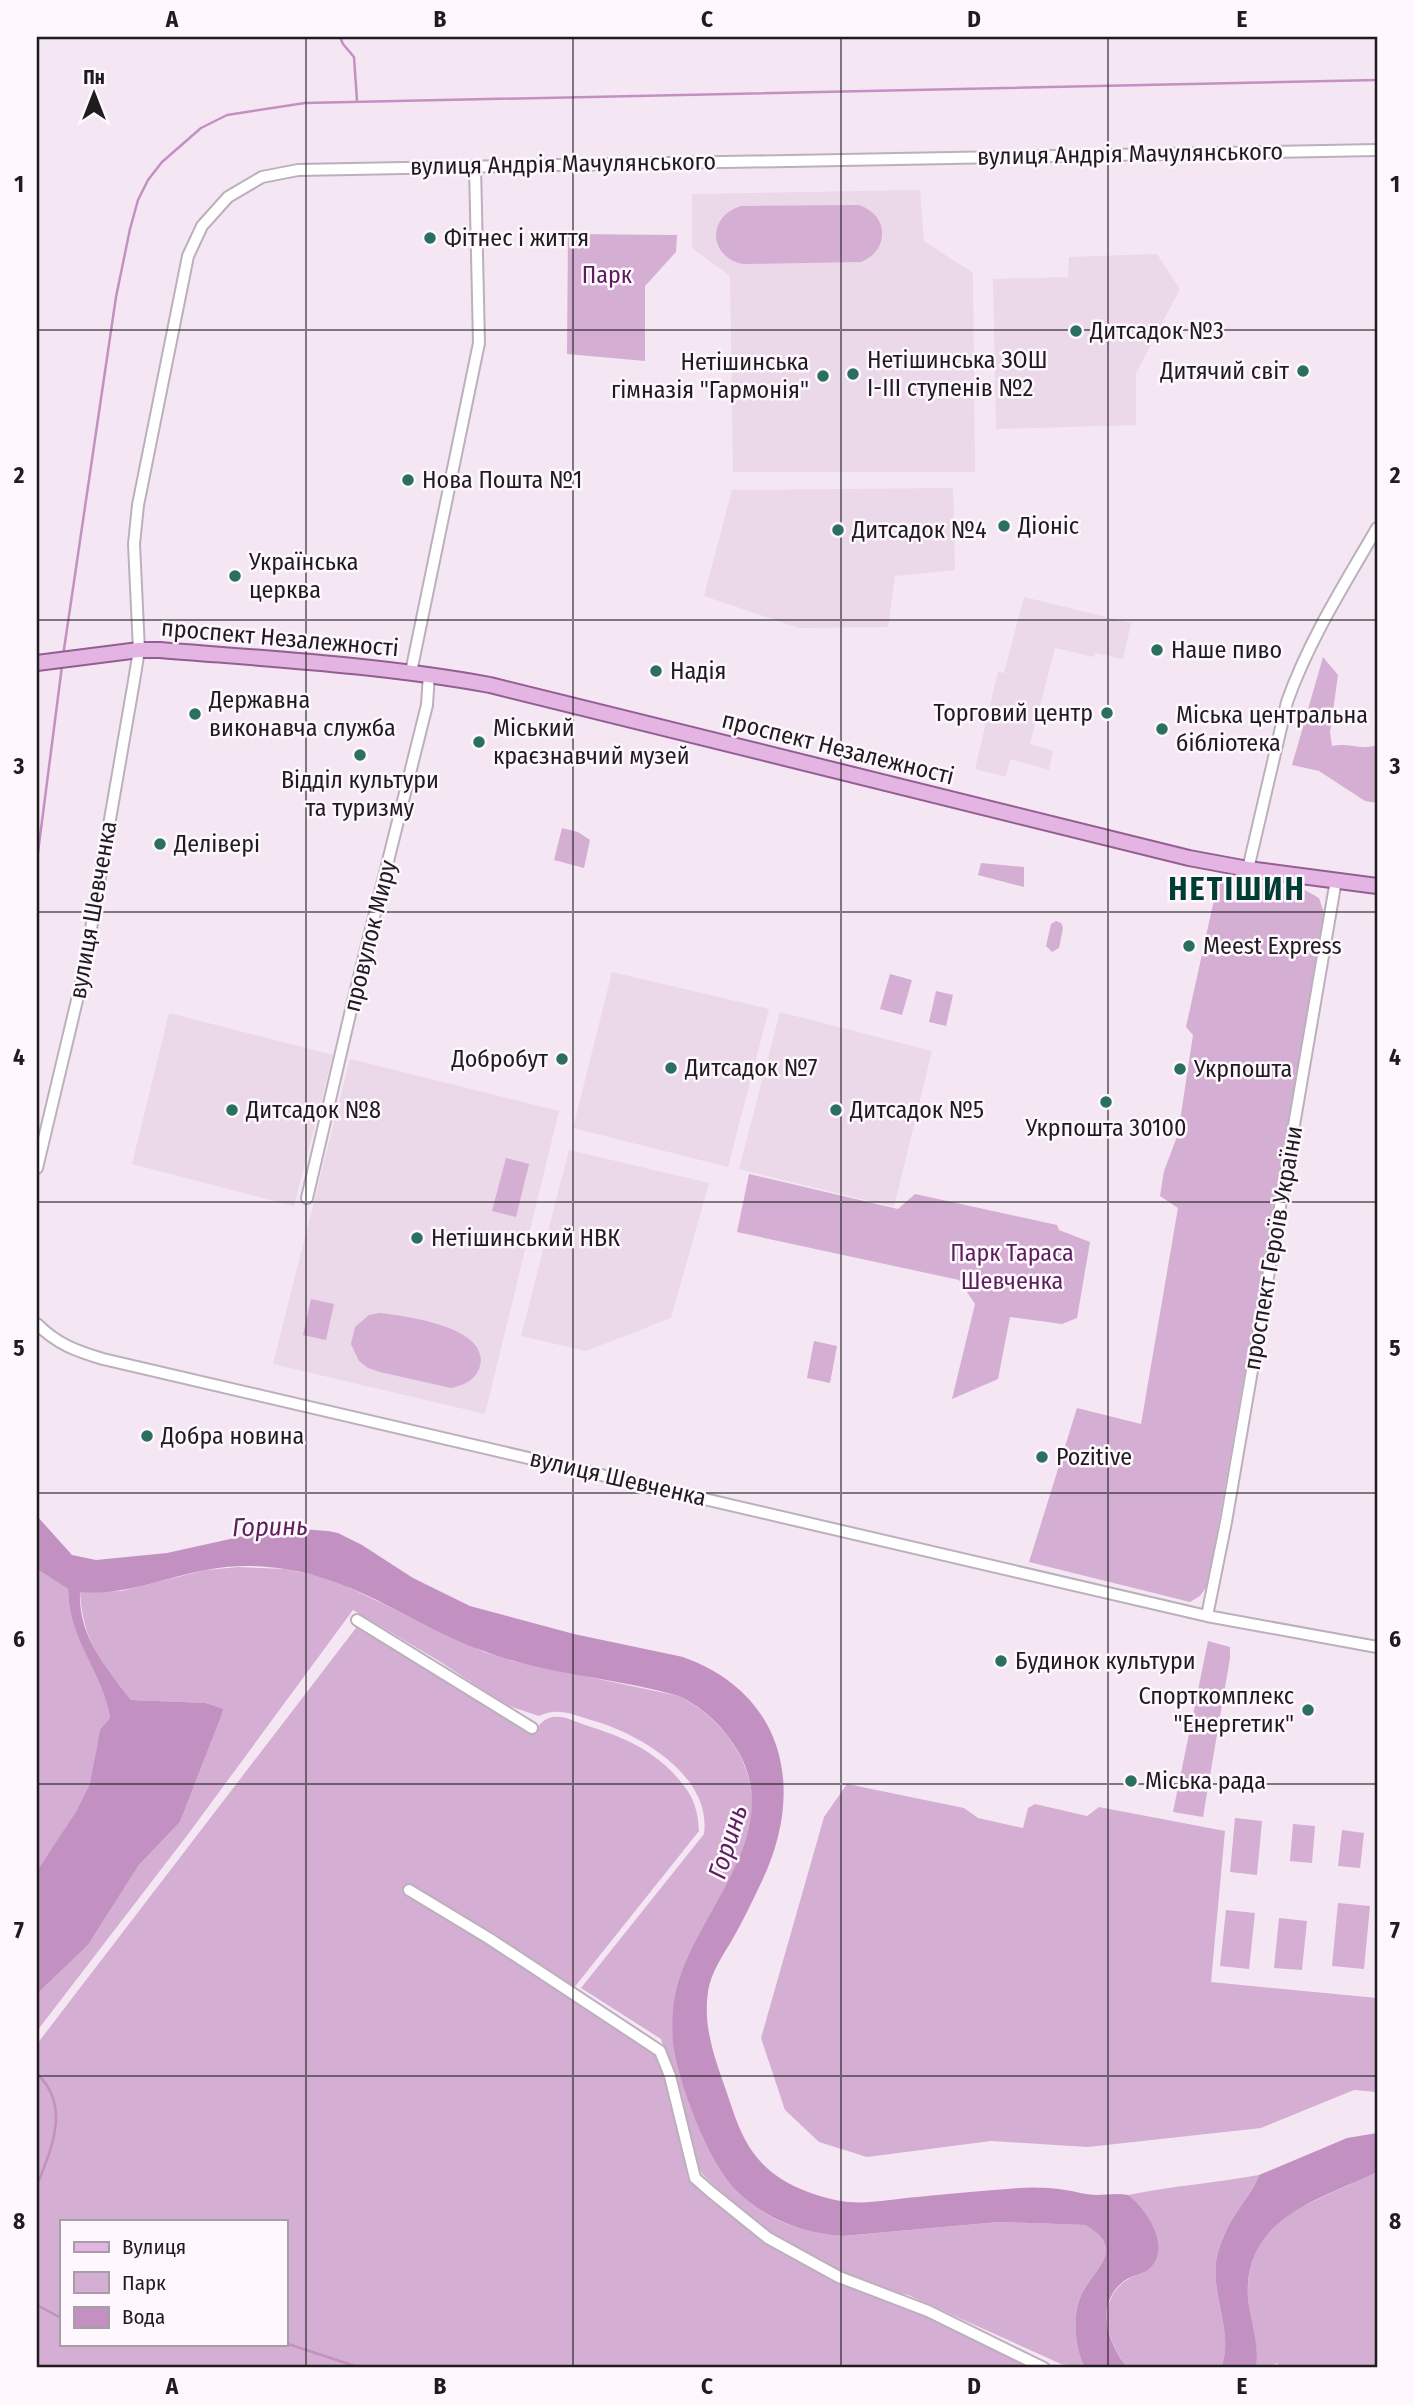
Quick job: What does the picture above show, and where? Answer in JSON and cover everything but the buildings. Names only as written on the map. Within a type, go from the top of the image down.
[{"type":"main road","name":"проспект Незалежності","points":[[37,663],[139,650],[429,674],[490,685],[1189,858],[1248,869],[1377,886]]},
{"type":"street","name":"вулиця Андрія Мачулянського","points":[[139,650],[134,544],[138,505],[182,279],[194,240],[202,226],[228,197],[243,186],[277,173],[298,170],[1377,150]]},
{"type":"street","points":[[411,672],[479,343],[475,166]]},
{"type":"street","points":[[1248,869],[1295,678],[1313,639],[1377,528]]},
{"type":"street","name":"вулиця Шевченка","points":[[37,1168],[83,975],[139,650]]},
{"type":"street","name":"провулок Миру","points":[[307,1198],[427,705],[429,674]]},
{"type":"street","name":"проспект Героїв України","points":[[1207,1616],[1226,1522],[1336,880]]},
{"type":"street","name":"вулиця Шевченка","points":[[37,1324],[58,1343],[103,1359],[1207,1616],[1377,1647]]},
{"type":"street","points":[[358,1620],[532,1728]]},
{"type":"street","points":[[409,1890],[660,2051],[670,2076],[695,2178],[768,2238],[839,2277],[928,2311],[1044,2368]]},
{"type":"shaded area","name":"Нетішинська ЗОШ І-ІІІ ступенів №2","points":[[920,190],[924,241],[973,273],[975,472],[733,472],[730,276],[692,248],[692,194]]},
{"type":"shaded area","name":"Дитсадок №3","points":[[1157,254],[1180,289],[1136,373],[1136,425],[996,429],[993,279],[1068,277],[1069,257]]},
{"type":"shaded area","name":"Дитсадок №4","points":[[953,488],[955,570],[895,576],[888,627],[799,628],[704,596],[732,490]]},
{"type":"shaded area","points":[[1024,597],[1131,623],[1123,659],[1096,653],[1094,657],[1055,648],[1030,744],[1053,751],[1049,770],[1010,759],[1006,777],[975,769],[998,672],[1004,673]]},
{"type":"shaded area","name":"Дитсадок №7","points":[[612,972],[769,1009],[728,1167],[573,1128]]},
{"type":"shaded area","name":"Дитсадок №5","points":[[780,1012],[932,1051],[894,1207],[739,1169]]},
{"type":"shaded area","name":"Дитсадок №8","points":[[169,1013],[333,1055],[294,1206],[132,1164]]},
{"type":"shaded area","name":"Нетішинський НВК","points":[[350,1059],[559,1111],[485,1414],[273,1364]]},
{"type":"shaded area","points":[[569,1150],[709,1183],[671,1318],[586,1351],[521,1336]]},
{"type":"green space","points":[[859,205],[876,216],[882,233],[877,249],[861,262],[743,264],[731,260],[718,245],[717,227],[722,218],[741,206]]},
{"type":"green space","name":"Парк","points":[[568,234],[677,235],[676,252],[645,286],[645,361],[567,354]]},
{"type":"green space","points":[[1323,657],[1338,675],[1330,732],[1332,746],[1377,745],[1377,803],[1365,801],[1319,771],[1292,765]]},
{"type":"green space","points":[[562,828],[578,832],[590,840],[584,868],[554,860]]},
{"type":"green space","points":[[981,863],[1024,867],[1024,887],[978,875]]},
{"type":"green space","points":[[1219,877],[1305,890],[1319,898],[1324,913],[1208,1585],[1200,1596],[1190,1602],[1029,1562],[1077,1408],[1141,1424],[1178,1208],[1160,1196],[1164,1171],[1178,1134],[1193,1035],[1186,1027]]},
{"type":"green space","points":[[1056,921],[1061,923],[1063,928],[1059,948],[1052,952],[1046,946],[1051,924]]},
{"type":"green space","points":[[890,974],[912,980],[902,1015],[880,1009]]},
{"type":"green space","points":[[936,991],[953,995],[946,1026],[929,1022]]},
{"type":"green space","points":[[506,1158],[529,1164],[516,1217],[492,1211]]},
{"type":"green space","name":"Парк Тараса Шевченка","points":[[749,1174],[898,1209],[915,1194],[1057,1225],[1059,1230],[1090,1242],[1077,1318],[1062,1324],[1010,1317],[998,1379],[952,1399],[975,1304],[959,1280],[737,1232]]},
{"type":"green space","points":[[311,1299],[334,1304],[326,1340],[303,1335]]},
{"type":"green space","points":[[380,1313],[426,1321],[460,1333],[472,1342],[480,1353],[480,1366],[476,1375],[451,1388],[368,1368],[359,1361],[351,1344],[355,1327],[369,1315]]},
{"type":"green space","points":[[814,1341],[837,1346],[830,1383],[807,1378]]},
{"type":"green space","points":[[238,1567],[285,1569],[329,1578],[484,1652],[513,1661],[679,1696],[711,1719],[725,1733],[745,1766],[752,1805],[750,1825],[732,1875],[681,1973],[674,2006],[674,2037],[683,2083],[694,2114],[718,2164],[748,2201],[789,2225],[814,2232],[844,2236],[999,2222],[1085,2225],[1105,2243],[1106,2252],[1080,2298],[1076,2315],[1079,2352],[1085,2368],[1061,2364],[908,2295],[883,2290],[840,2273],[775,2238],[702,2174],[693,2153],[661,2039],[581,1988],[704,1834],[703,1813],[696,1793],[684,1775],[668,1760],[630,1735],[571,1714],[552,1712],[539,1716],[506,1705],[353,1610],[189,1833],[37,2031],[37,1994],[88,1945],[139,1865],[180,1822],[224,1709],[206,1703],[131,1700],[103,1663],[90,1639],[80,1592],[121,1591],[206,1570]]},
{"type":"green space","points":[[37,1569],[68,1589],[74,1625],[101,1685],[110,1718],[100,1736],[93,1777],[85,1797],[37,1871]]},
{"type":"green space","points":[[359,1624],[533,1732],[549,1718],[567,1718],[642,1748],[677,1777],[693,1800],[699,1831],[569,1994],[657,2054],[693,2179],[766,2241],[927,2314],[1037,2368],[37,2368],[37,2044]]},
{"type":"green space","points":[[1208,1641],[1230,1647],[1230,1658],[1203,1817],[1173,1812]]},
{"type":"green space","points":[[847,1784],[964,1808],[978,1818],[1023,1828],[1028,1808],[1035,1804],[1087,1816],[1099,1807],[1225,1831],[1211,1982],[1377,1998],[1377,2092],[1354,2090],[1261,2128],[1088,2147],[991,2141],[867,2157],[819,2142],[785,2110],[761,2038],[824,1817]]},
{"type":"green space","points":[[1235,1818],[1262,1821],[1257,1875],[1230,1872]]},
{"type":"green space","points":[[1293,1824],[1315,1826],[1312,1863],[1290,1861]]},
{"type":"green space","points":[[1342,1830],[1364,1833],[1360,1868],[1338,1866]]},
{"type":"green space","points":[[1338,1903],[1370,1906],[1364,1969],[1332,1966]]},
{"type":"green space","points":[[1226,1910],[1255,1913],[1249,1969],[1220,1966]]},
{"type":"green space","points":[[1279,1918],[1307,1921],[1302,1970],[1274,1968]]},
{"type":"green space","points":[[1377,2172],[1377,2368],[1275,2368],[1278,2362],[1271,2368],[1256,2368],[1257,2351],[1248,2289],[1252,2260],[1260,2243],[1271,2228],[1294,2211]]},
{"type":"green space","points":[[1259,2175],[1228,2227],[1217,2256],[1216,2284],[1225,2341],[1221,2368],[1128,2368],[1112,2342],[1107,2314],[1116,2290],[1127,2280],[1142,2273],[1146,2216],[1128,2195]]},
{"type":"water","points":[[37,1516],[72,1555],[96,1560],[167,1553],[275,1529],[338,1533],[413,1578],[470,1606],[574,1634],[683,1657],[718,1674],[745,1695],[765,1721],[778,1749],[783,1781],[782,1814],[775,1848],[751,1904],[714,1971],[708,1992],[709,2036],[743,2135],[758,2159],[779,2177],[808,2192],[838,2201],[875,2202],[1029,2188],[1058,2189],[1092,2195],[1128,2195],[1142,2209],[1154,2228],[1158,2248],[1152,2266],[1124,2281],[1109,2301],[1107,2325],[1110,2336],[1128,2368],[1085,2368],[1079,2352],[1075,2324],[1080,2298],[1106,2252],[1105,2243],[1098,2234],[1085,2225],[999,2222],[843,2236],[814,2232],[787,2224],[761,2211],[738,2192],[716,2163],[696,2122],[681,2079],[673,2043],[674,2003],[686,1961],[732,1874],[744,1844],[751,1814],[750,1784],[739,1753],[727,1735],[705,1713],[679,1696],[510,1660],[461,1642],[338,1583],[285,1569],[225,1567],[128,1589],[80,1592],[84,1623],[95,1650],[131,1700],[206,1703],[224,1709],[180,1822],[139,1865],[88,1945],[37,1994],[37,1871],[76,1812],[90,1784],[100,1730],[110,1718],[101,1685],[74,1625],[68,1589],[37,1569]]},
{"type":"water","points":[[1377,2133],[1377,2172],[1309,2203],[1288,2216],[1271,2230],[1258,2248],[1250,2271],[1248,2298],[1256,2342],[1256,2368],[1221,2368],[1225,2341],[1216,2284],[1217,2256],[1228,2227],[1259,2175],[1347,2138]]},
{"type":"waterway","points":[[340,37],[354,57],[357,101]]},
{"type":"waterway","points":[[63,656],[116,297],[138,200],[148,180],[162,162],[201,128],[227,115],[305,103],[1377,80]]},
{"type":"waterway","points":[[37,860],[62,666]]},
{"type":"waterway","points":[[37,2074],[47,2086],[56,2113],[53,2142],[37,2185]]},
{"type":"waterway","points":[[37,2305],[60,2317]]},
{"type":"waterway","points":[[287,2344],[361,2368]]},
{"type":"place","name":"Фітнес і життя","points":[[430,238]]},
{"type":"place","name":"Дитсадок №3","points":[[1076,331]]},
{"type":"place","name":"Дитячий світ","points":[[1303,371]]},
{"type":"place","name":"Нетішинська ЗОШ І-ІІІ ступенів №2","points":[[853,374]]},
{"type":"place","name":"Нетішинська гімназія \"Гармонія\"","points":[[823,376]]},
{"type":"place","name":"Нова Пошта №1","points":[[408,480]]},
{"type":"place","name":"Діоніс","points":[[1004,526]]},
{"type":"place","name":"Дитсадок №4","points":[[838,530]]},
{"type":"place","name":"Українська церква","points":[[235,576]]},
{"type":"place","name":"Наше пиво","points":[[1157,650]]},
{"type":"place","name":"Надія","points":[[656,671]]},
{"type":"place","name":"Торговий центр","points":[[1107,713]]},
{"type":"place","name":"Державна виконавча служба","points":[[195,714]]},
{"type":"place","name":"Міська центральна бібліотека","points":[[1162,729]]},
{"type":"place","name":"Міський краєзнавчий музей","points":[[479,742]]},
{"type":"place","name":"Відділ культури та туризму","points":[[360,755]]},
{"type":"place","name":"Делівері","points":[[160,844]]},
{"type":"place","name":"Meest Express","points":[[1189,946]]},
{"type":"place","name":"Добробут","points":[[562,1059]]},
{"type":"place","name":"Дитсадок №7","points":[[671,1068]]},
{"type":"place","name":"Укрпошта","points":[[1180,1069]]},
{"type":"place","name":"Укрпошта 30100","points":[[1106,1102]]},
{"type":"place","name":"Дитсадок №8","points":[[232,1110]]},
{"type":"place","name":"Дитсадок №5","points":[[836,1110]]},
{"type":"place","name":"Нетішинський НВК","points":[[417,1238]]},
{"type":"place","name":"Добра новина","points":[[147,1436]]},
{"type":"place","name":"Pozitive","points":[[1042,1457]]},
{"type":"place","name":"Будинок культури","points":[[1001,1661]]},
{"type":"place","name":"Спорткомплекс \"Енергетик\"","points":[[1308,1710]]},
{"type":"place","name":"Міська рада","points":[[1131,1781]]},
{"type":"district","name":"НЕТІШИН","points":[[1237,889]]},
{"type":"water label","name":"Горинь","points":[[270,1527]]},
{"type":"water label","name":"Горинь","points":[[728,1842]]}]
